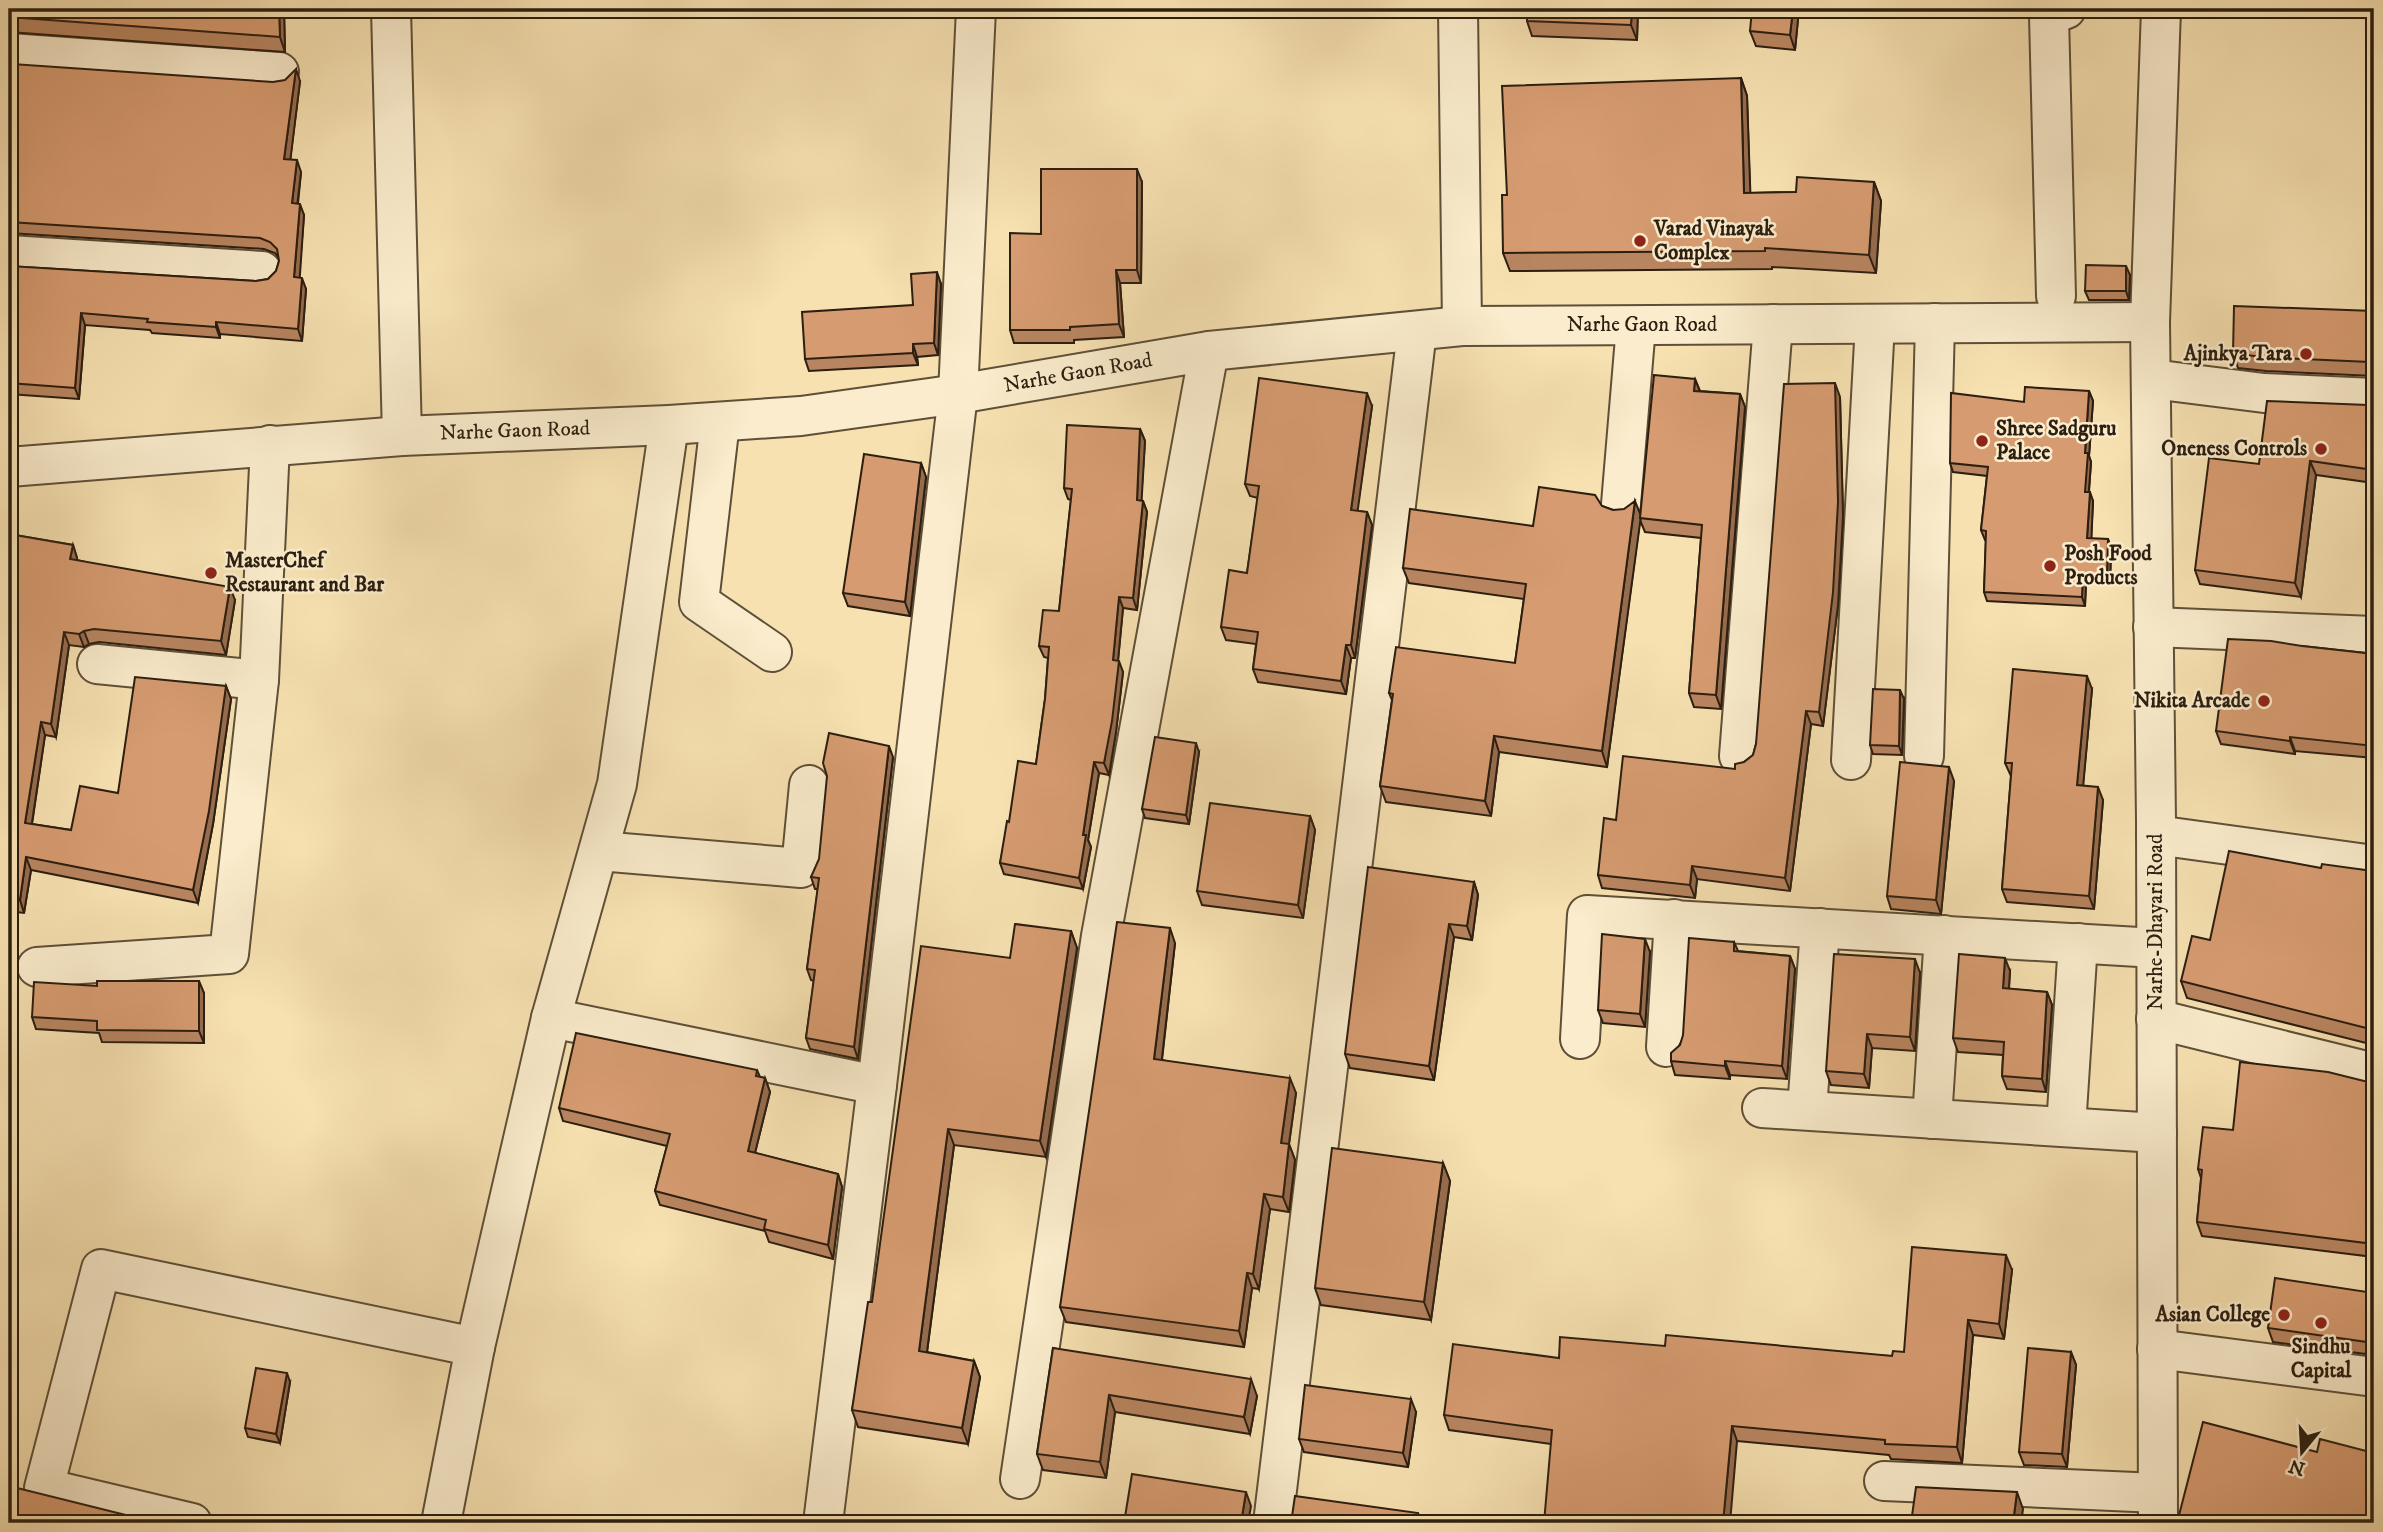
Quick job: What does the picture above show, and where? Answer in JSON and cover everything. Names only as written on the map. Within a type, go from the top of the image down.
[{"type":"street","points":[[391,9],[402,436]]},
{"type":"street","points":[[823,1523],[958,394],[976,9]]},
{"type":"street","points":[[1458,9],[1461,326]]},
{"type":"street","points":[[2056,296],[2049,16],[2066,9]]},
{"type":"street","name":"Narhe-Dhayari Road","points":[[2158,1508],[2156,835],[2150,322],[2161,9]]},
{"type":"street","points":[[9,53],[279,72]]},
{"type":"street","points":[[9,255],[262,271]]},
{"type":"street","name":"Narhe Gaon Road","points":[[9,467],[402,436],[669,425],[801,416],[958,394],[1209,351],[1461,326],[2150,322]]},
{"type":"street","points":[[1924,756],[1935,323]]},
{"type":"street","points":[[1739,756],[1773,324]]},
{"type":"street","points":[[1852,760],[1875,324]]},
{"type":"street","points":[[1621,504],[1636,326]]},
{"type":"street","points":[[1273,1523],[1417,331]]},
{"type":"street","points":[[1020,1479],[1101,936],[1209,351]]},
{"type":"street","points":[[2152,379],[2264,393],[2374,398]]},
{"type":"street","points":[[720,422],[699,602],[772,652]]},
{"type":"street","points":[[441,1523],[475,1347],[551,1018],[617,784],[669,425]]},
{"type":"street","points":[[37,967],[229,954],[259,680],[270,445]]},
{"type":"street","points":[[2153,627],[2374,636]]},
{"type":"street","points":[[97,664],[259,680]]},
{"type":"street","points":[[599,851],[801,868],[809,785]]},
{"type":"street","points":[[2156,835],[2374,864]]},
{"type":"street","points":[[1580,1040],[1587,915],[2156,948]]},
{"type":"street","points":[[1666,1048],[1674,919]]},
{"type":"street","points":[[1807,1110],[1820,928]]},
{"type":"street","points":[[1932,1119],[1944,935]]},
{"type":"street","points":[[2066,1128],[2078,943]]},
{"type":"street","points":[[551,1018],[877,1085]]},
{"type":"street","points":[[2156,1019],[2374,1073]]},
{"type":"street","points":[[1762,1108],[2157,1133]]},
{"type":"street","points":[[192,1523],[44,1488],[101,1269],[475,1347]]},
{"type":"street","points":[[2157,1349],[2374,1377]]},
{"type":"street","points":[[1884,1481],[2158,1508]]},
{"type":"building","points":[[9,9],[279,9],[280,37],[9,17]]},
{"type":"building","points":[[1527,9],[1632,9],[1631,25],[1527,21]]},
{"type":"building","points":[[1752,9],[1793,9],[1790,35],[1750,31]]},
{"type":"building","points":[[12,64],[273,82],[285,80],[296,69],[284,159],[297,160],[292,203],[300,204],[294,277],[302,278],[298,329],[216,322],[216,327],[147,322],[148,319],[81,313],[75,388],[9,383],[9,266],[256,281],[268,279],[276,271],[279,261],[277,249],[260,238],[9,222],[9,89]]},
{"type":"building","points":[[1741,78],[1744,193],[1796,192],[1797,177],[1874,182],[1869,255],[1765,248],[1765,251],[1503,253],[1502,195],[1507,195],[1502,86]]},
{"type":"building","points":[[1041,169],[1137,169],[1137,270],[1116,270],[1119,324],[1070,327],[1070,330],[1010,330],[1010,233],[1041,234]]},
{"type":"building","points":[[2086,265],[2126,266],[2126,291],[2085,291]]},
{"type":"building","points":[[937,272],[934,343],[913,344],[913,353],[805,359],[802,312],[913,305],[911,274]]},
{"type":"building","points":[[2234,306],[2374,311],[2374,363],[2233,353]]},
{"type":"building","points":[[1654,375],[1695,379],[1694,391],[1740,394],[1716,695],[1689,693],[1702,525],[1640,518]]},
{"type":"building","points":[[1259,378],[1367,393],[1351,510],[1367,512],[1351,645],[1346,645],[1341,681],[1253,669],[1258,632],[1221,627],[1229,570],[1247,573],[1259,486],[1245,484]]},
{"type":"building","points":[[1835,383],[1838,502],[1833,592],[1819,712],[1806,711],[1785,878],[1692,866],[1690,885],[1598,875],[1604,818],[1616,820],[1623,756],[1735,769],[1735,764],[1744,762],[1753,755],[1784,384]]},
{"type":"building","points":[[2025,387],[2089,391],[2085,453],[2088,453],[2085,492],[2090,492],[2087,538],[2108,539],[2107,575],[2083,574],[2082,597],[1984,592],[1986,531],[1981,530],[1988,467],[1950,463],[1951,393],[2024,402]]},
{"type":"building","points":[[2267,401],[2374,404],[2374,470],[2310,461],[2295,583],[2195,570],[2209,458],[2259,464]]},
{"type":"building","points":[[1067,425],[1140,429],[1137,500],[1143,501],[1133,598],[1119,597],[1113,660],[1119,661],[1112,721],[1104,763],[1094,762],[1079,878],[1000,863],[1018,761],[1036,764],[1049,647],[1039,646],[1043,610],[1059,611],[1072,489],[1064,488]]},
{"type":"building","points":[[864,454],[921,463],[905,602],[843,593]]},
{"type":"building","points":[[1539,487],[1595,495],[1602,506],[1613,510],[1624,509],[1635,501],[1602,751],[1494,736],[1485,801],[1380,786],[1393,694],[1389,693],[1396,647],[1515,663],[1526,584],[1403,568],[1410,509],[1533,526]]},
{"type":"building","points":[[9,534],[73,545],[70,559],[230,587],[221,641],[94,629],[79,634],[64,632],[51,724],[41,722],[25,823],[71,830],[80,786],[118,793],[135,677],[226,686],[209,811],[193,890],[26,857],[20,900],[9,898]]},
{"type":"building","points":[[2228,639],[2271,641],[2374,654],[2374,746],[2290,737],[2290,741],[2216,731]]},
{"type":"building","points":[[2013,669],[2087,676],[2077,785],[2098,787],[2089,896],[2002,889],[2012,763],[2005,763]]},
{"type":"building","points":[[1873,689],[1900,690],[1899,746],[1870,745]]},
{"type":"building","points":[[829,733],[889,746],[854,1047],[806,1038],[815,970],[807,969],[819,878],[811,877],[819,859],[827,776],[823,763]]},
{"type":"building","points":[[1155,737],[1196,743],[1186,815],[1142,809]]},
{"type":"building","points":[[2374,753],[2374,812],[2369,811]]},
{"type":"building","points":[[1900,762],[1949,767],[1936,900],[1887,896]]},
{"type":"building","points":[[1210,803],[1310,816],[1298,905],[1197,891]]},
{"type":"building","points":[[2229,851],[2321,868],[2322,864],[2365,870],[2374,868],[2374,1030],[2181,981],[2192,936],[2210,940]]},
{"type":"building","points":[[1368,867],[1474,882],[1467,926],[1449,924],[1429,1066],[1345,1054]]},
{"type":"building","points":[[1117,922],[1170,928],[1154,1059],[1290,1078],[1281,1143],[1289,1144],[1283,1197],[1264,1194],[1253,1274],[1247,1273],[1239,1331],[1060,1307]]},
{"type":"building","points":[[1015,924],[1071,931],[1040,1141],[948,1129],[919,1351],[974,1361],[962,1428],[852,1410],[868,1302],[872,1302],[921,946],[1010,958]]},
{"type":"building","points":[[1602,934],[1645,939],[1640,1014],[1598,1010]]},
{"type":"building","points":[[1689,938],[1734,942],[1734,951],[1790,956],[1782,1066],[1725,1061],[1725,1066],[1671,1061],[1671,1053],[1680,1045],[1683,1035]]},
{"type":"building","points":[[1834,954],[1915,959],[1910,1037],[1867,1034],[1864,1074],[1826,1071]]},
{"type":"building","points":[[1959,954],[2005,958],[2003,988],[2047,992],[2042,1079],[2002,1076],[2004,1042],[1953,1038]]},
{"type":"building","points":[[97,981],[199,981],[199,1031],[97,1030],[97,1021],[32,1017],[34,982],[97,986]]},
{"type":"building","points":[[576,1033],[757,1070],[756,1076],[765,1078],[748,1151],[838,1174],[828,1245],[764,1229],[766,1220],[655,1191],[670,1134],[559,1108]]},
{"type":"building","points":[[2240,1062],[2328,1072],[2374,1081],[2374,1244],[2197,1222],[2202,1170],[2198,1169],[2203,1127],[2233,1130]]},
{"type":"building","points":[[1332,1148],[1443,1163],[1424,1302],[1315,1288]]},
{"type":"building","points":[[1912,1247],[2006,1255],[1999,1324],[1968,1320],[1957,1447],[1885,1444],[1885,1440],[1732,1426],[1723,1523],[1544,1523],[1552,1430],[1444,1415],[1453,1344],[1559,1358],[1560,1337],[1665,1346],[1666,1335],[1892,1356],[1893,1351],[1904,1352]]},
{"type":"building","name":"Sindhu Capital","points":[[2275,1278],[2374,1293],[2374,1343],[2268,1328]]},
{"type":"building","points":[[1053,1348],[1251,1379],[1244,1417],[1109,1395],[1100,1462],[1037,1454]]},
{"type":"building","points":[[2028,1348],[2071,1352],[2062,1454],[2019,1452]]},
{"type":"building","points":[[256,1368],[287,1373],[276,1434],[245,1428]]},
{"type":"building","points":[[1305,1385],[1411,1399],[1403,1453],[1299,1439]]},
{"type":"building","points":[[2203,1422],[2317,1452],[2320,1439],[2374,1453],[2374,1523],[2302,1523],[2289,1520],[2289,1523],[2177,1523]]},
{"type":"building","points":[[1132,1474],[1246,1492],[1241,1523],[1124,1523]]},
{"type":"building","points":[[9,1486],[158,1523],[9,1523]]},
{"type":"building","points":[[1916,1487],[2017,1492],[2013,1523],[1911,1523]]},
{"type":"building","points":[[1295,1496],[1418,1513],[1417,1523],[1291,1523]]},
{"type":"place","name":"Varad Vinayak Complex","points":[[1640,241]]},
{"type":"place","name":"Ajinkya Tara","points":[[2306,354]]},
{"type":"place","name":"Shree Sadguru Palace","points":[[1982,441]]},
{"type":"place","name":"Oneness Controls","points":[[2321,449]]},
{"type":"place","name":"Posh Food Products","points":[[2050,566]]},
{"type":"place","name":"MasterChef Restaurant and Bar","points":[[211,573]]},
{"type":"place","name":"Nikita Arcade","points":[[2264,701]]},
{"type":"place","name":"Asian College","points":[[2284,1315]]},
{"type":"place","name":"Sindhu Capital","points":[[2321,1323]]}]
